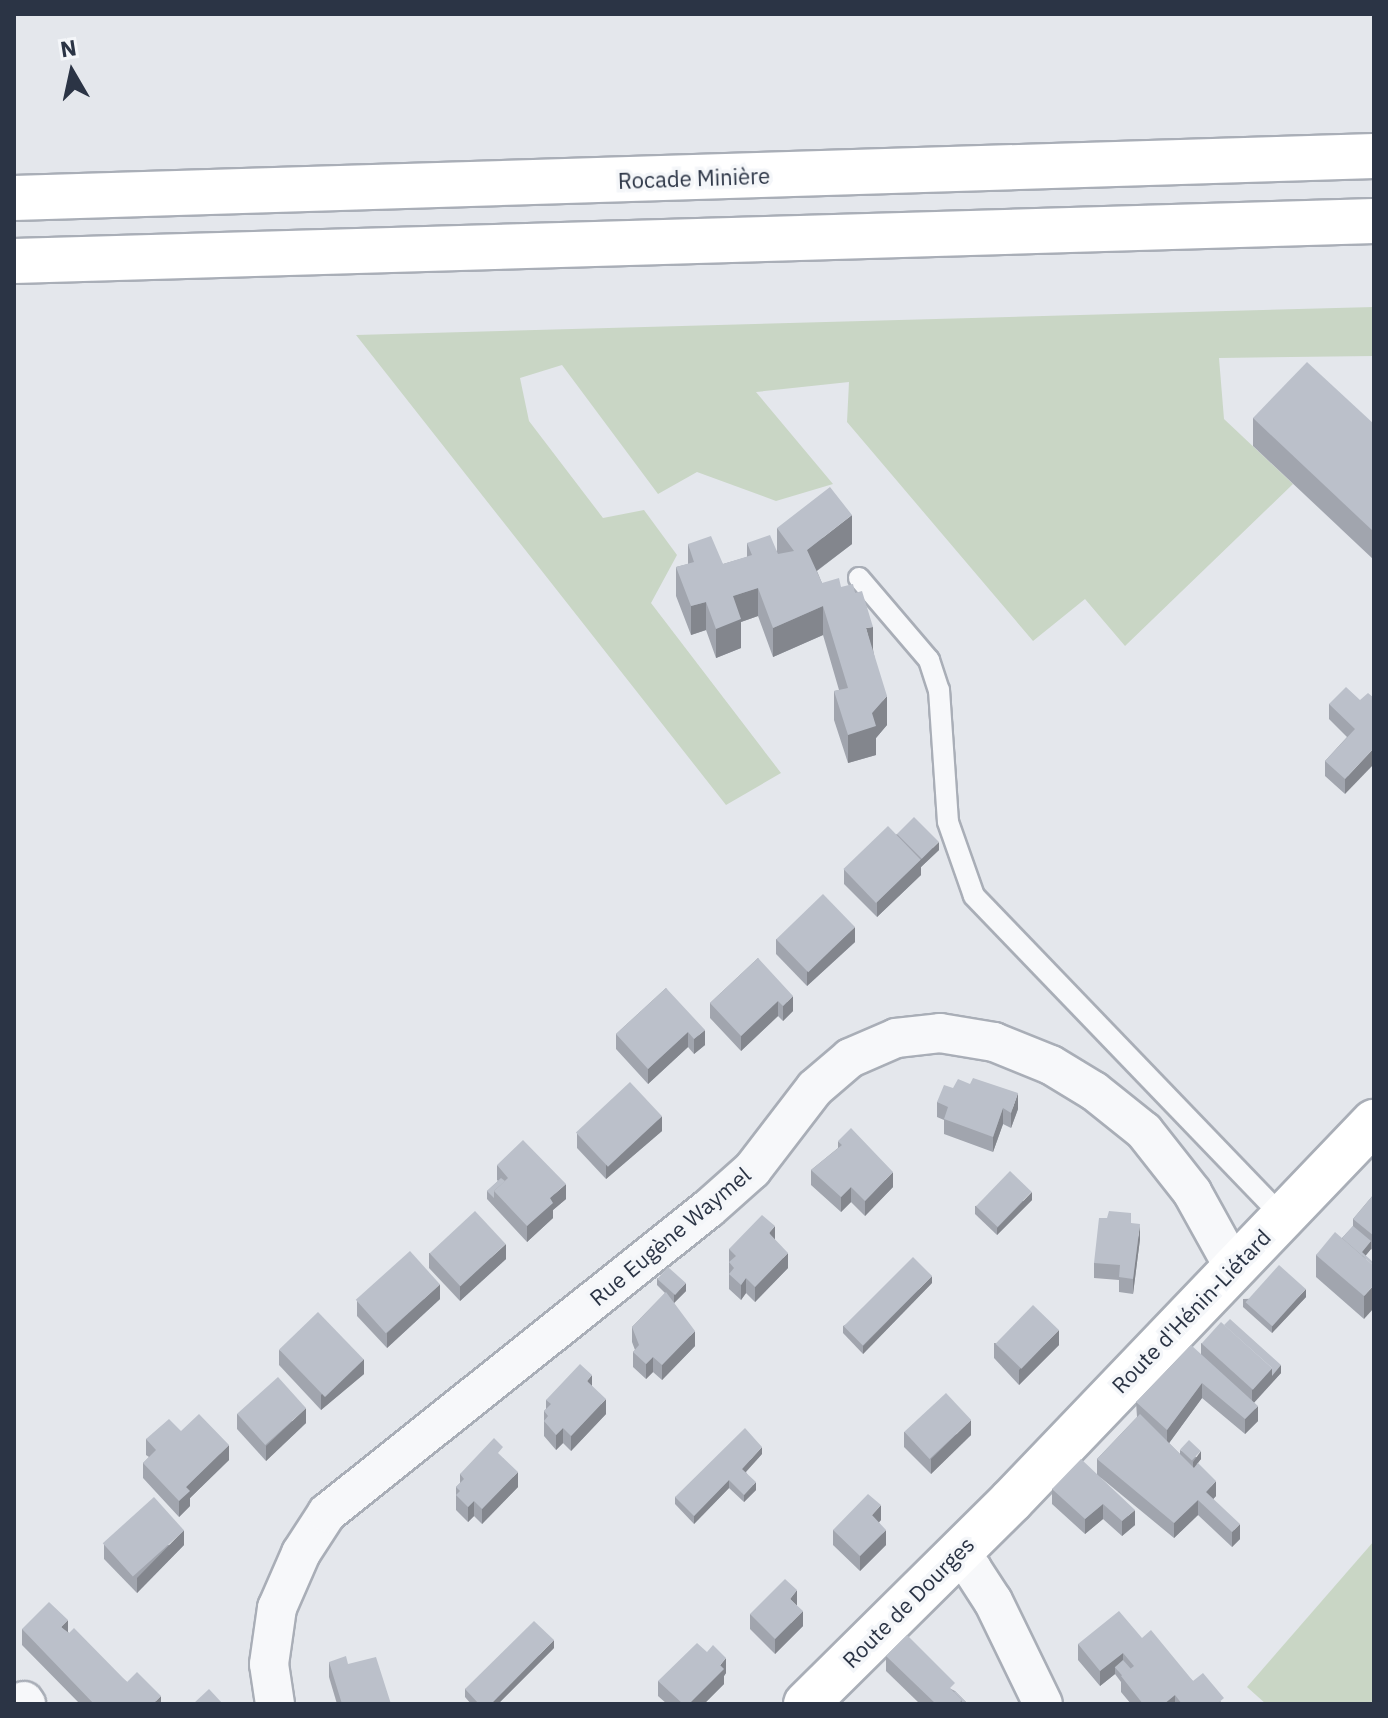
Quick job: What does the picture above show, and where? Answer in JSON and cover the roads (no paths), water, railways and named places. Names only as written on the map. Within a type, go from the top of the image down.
[{"type":"main road","name":"Rocade Minière","points":[[14,198],[1374,156]]},
{"type":"main road","points":[[14,261],[1374,221]]},
{"type":"main road","name":"Route d'Hénin-Liétard","points":[[1011,1501],[1374,1122]]},
{"type":"main road","name":"Route de Dourges","points":[[806,1704],[1011,1501]]},
{"type":"street","name":"Rue Eugène Waymel","points":[[275,1704],[269,1664],[277,1608],[301,1553],[327,1513],[708,1209],[752,1170],[815,1088],[850,1058],[896,1038],[940,1033],[994,1042],[1051,1065],[1094,1091],[1144,1131],[1192,1192],[1233,1266]]},
{"type":"street","points":[[953,1556],[972,1569],[993,1601],[1043,1704]]},
{"type":"lane","points":[[859,578],[929,660],[939,690],[948,822],[974,896],[1282,1216]]}]
